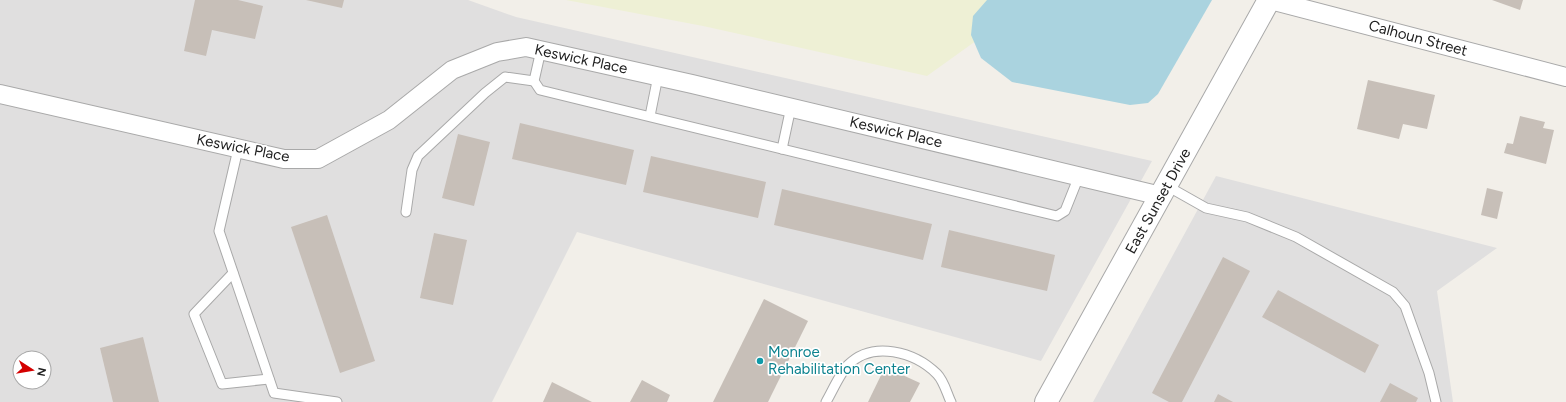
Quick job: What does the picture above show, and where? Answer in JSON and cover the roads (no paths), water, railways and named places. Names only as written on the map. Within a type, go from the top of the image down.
[{"type":"street","name":"Calhoun Street","points":[[1270,0],[1566,77]]},
{"type":"street","name":"East Sunset Drive","points":[[1046,402],[1270,0]]},
{"type":"street","name":"Keswick Place","points":[[0,94],[284,159],[318,159],[389,120],[452,70],[497,52],[526,47],[791,107],[1078,176],[1164,191]]},
{"type":"lane","points":[[541,50],[534,81],[540,90],[1057,216],[1065,212],[1078,176]]},
{"type":"lane","points":[[650,116],[658,76]]},
{"type":"lane","points":[[406,212],[412,170],[418,156],[485,93],[505,77],[534,81]]},
{"type":"lane","points":[[782,149],[791,107]]},
{"type":"lane","points":[[238,149],[219,231],[274,393],[337,402]]},
{"type":"lane","points":[[1164,191],[1206,208],[1248,217],[1296,237],[1393,292],[1405,306],[1429,372],[1436,402]]},
{"type":"lane","points":[[233,272],[194,314],[222,384],[269,379]]},
{"type":"lane","points":[[826,402],[847,365],[863,354],[880,350],[902,354],[926,366],[938,375],[951,402]]},
{"type":"water","points":[[987,0],[1212,0],[1158,94],[1148,103],[1130,105],[1012,82],[981,58],[971,35],[973,16]]},
{"type":"place","name":"Monroe Rehabilitation Center","points":[[760,361]]}]
